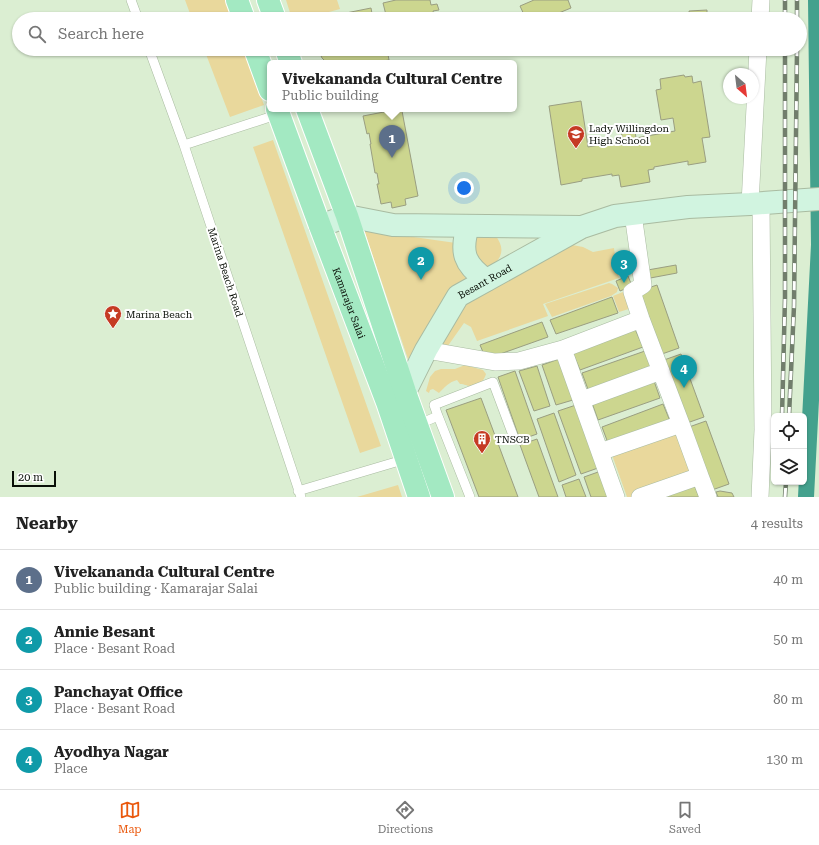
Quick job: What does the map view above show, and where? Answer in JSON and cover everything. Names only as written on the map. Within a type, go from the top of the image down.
[{"type":"main road","points":[[237,0],[241,12]]},
{"type":"main road","points":[[268,0],[272,12]]},
{"type":"main road","points":[[258,56],[267,82]]},
{"type":"main road","name":"Kamarajar Salai","points":[[278,112],[320,226],[396,397],[417,425],[443,497]]},
{"type":"main road","name":"Kamarajar Salai","points":[[309,112],[347,216],[396,397],[406,459],[419,497]]},
{"type":"main road","name":"Besant Road","points":[[396,397],[458,296],[582,227],[615,216],[688,207],[819,199]]},
{"type":"main road","points":[[320,226],[347,216]]},
{"type":"main road","name":"Besant Road","points":[[347,216],[393,225],[582,227]]},
{"type":"main road","points":[[468,226],[464,238],[466,257],[475,272],[486,280]]},
{"type":"main road","points":[[504,226],[510,232],[516,247],[514,264]]},
{"type":"street","points":[[760,12],[761,0]]},
{"type":"street","points":[[758,56],[763,430],[760,497]]},
{"type":"street","points":[[633,214],[643,285],[632,292],[708,497]]},
{"type":"street","points":[[426,350],[495,362],[519,361],[563,349],[641,319]]},
{"type":"street","points":[[563,349],[616,497]]},
{"type":"street","points":[[582,400],[661,371]]},
{"type":"street","points":[[600,452],[681,424]]},
{"type":"street","points":[[640,497],[700,476]]},
{"type":"lane","points":[[131,0],[135,12]]},
{"type":"lane","name":"Marina Beach Road","points":[[152,56],[184,145],[300,494]]},
{"type":"lane","points":[[184,145],[275,112]]},
{"type":"lane","points":[[470,497],[434,405],[493,382],[514,438]]},
{"type":"lane","points":[[417,425],[438,416]]},
{"type":"lane","points":[[300,494],[406,459]]},
{"type":"shaded area","points":[[185,0],[225,0],[229,12],[189,12]]},
{"type":"shaded area","points":[[286,0],[337,0],[340,9],[329,12],[290,12]]},
{"type":"shaded area","points":[[207,56],[246,56],[264,105],[230,117]]},
{"type":"shaded area","points":[[273,140],[381,446],[360,453],[253,147]]},
{"type":"shaded area","points":[[364,230],[456,243],[466,281],[408,359]]},
{"type":"shaded area","points":[[495,235],[501,245],[501,254],[496,262],[487,270],[470,267],[476,237]]},
{"type":"shaded area","points":[[567,244],[583,247],[593,252],[614,248],[619,278],[543,304],[548,316],[477,341],[471,327],[464,323],[445,350],[437,346],[460,297]]},
{"type":"shaded area","points":[[609,283],[618,288],[617,292],[611,296],[552,317],[545,304]]},
{"type":"shaded area","points":[[628,290],[635,307],[619,312],[613,296]]},
{"type":"shaded area","points":[[465,365],[483,370],[486,374],[484,379],[476,386],[460,384],[457,380],[449,383],[439,393],[433,389],[430,390],[429,393],[426,391],[430,377],[435,371],[441,369],[455,369]]},
{"type":"shaded area","points":[[683,429],[698,475],[639,497],[627,497],[611,452]]},
{"type":"shaded area","points":[[398,485],[402,497],[357,497]]},
{"type":"building","points":[[396,0],[430,0],[431,5],[437,4],[439,10],[433,12],[385,12],[383,3]]},
{"type":"building","points":[[534,0],[568,0],[571,8],[561,12],[523,12],[520,6]]},
{"type":"building","points":[[371,8],[372,12],[351,12]]},
{"type":"building","points":[[707,10],[707,12],[689,12]]},
{"type":"building","points":[[321,56],[388,56],[389,60],[324,60]]},
{"type":"building","points":[[684,75],[685,77],[692,76],[693,83],[701,81],[710,137],[702,138],[706,162],[688,165],[688,161],[654,167],[654,169],[648,170],[650,182],[621,187],[619,175],[612,176],[612,174],[582,179],[582,181],[561,185],[549,106],[581,101],[588,147],[623,141],[620,126],[634,124],[636,138],[675,131],[673,118],[661,120],[656,90],[661,89],[660,79]]},
{"type":"building","points":[[384,112],[402,112],[418,196],[405,199],[406,205],[392,208],[391,202],[381,204],[377,184],[379,184],[377,173],[375,173],[369,133],[367,134],[363,116]]},
{"type":"building","points":[[676,265],[677,273],[645,279],[642,271]]},
{"type":"building","points":[[628,276],[632,286],[620,291],[616,281]]},
{"type":"building","points":[[657,285],[679,348],[662,354],[639,291]]},
{"type":"building","points":[[612,297],[618,313],[556,334],[550,320]]},
{"type":"building","points":[[542,322],[548,337],[486,359],[480,345]]},
{"type":"building","points":[[635,329],[643,347],[580,370],[572,351]]},
{"type":"building","points":[[645,351],[652,369],[589,392],[582,373]]},
{"type":"building","points":[[681,354],[704,417],[687,423],[664,360]]},
{"type":"building","points":[[559,359],[573,400],[556,405],[542,365]]},
{"type":"building","points":[[537,366],[550,406],[534,411],[519,371]]},
{"type":"building","points":[[515,371],[537,434],[520,440],[498,377]]},
{"type":"building","points":[[654,381],[660,398],[598,420],[592,403]]},
{"type":"building","name":"TNSCB","points":[[481,398],[518,497],[479,497],[446,410]]},
{"type":"building","points":[[663,404],[670,421],[608,443],[602,427]]},
{"type":"building","points":[[576,405],[598,468],[581,474],[558,411]]},
{"type":"building","points":[[554,413],[576,475],[559,482],[537,419]]},
{"type":"building","points":[[706,421],[729,484],[712,490],[689,427]]},
{"type":"building","points":[[537,439],[558,497],[539,497],[520,445]]},
{"type":"building","points":[[601,471],[610,497],[591,497],[584,477]]},
{"type":"building","points":[[579,479],[586,497],[566,497],[562,485]]},
{"type":"building","points":[[693,482],[699,497],[652,497]]},
{"type":"building","points":[[720,491],[732,493],[734,497],[718,497],[716,492]]},
{"type":"waterway","points":[[806,497],[819,245],[816,0]]},
{"type":"railway","points":[[785,0],[785,12]]},
{"type":"railway","points":[[797,0],[797,12]]},
{"type":"railway","points":[[782,413],[785,298],[785,56]]},
{"type":"railway","points":[[789,413],[794,306],[797,56]]},
{"type":"railway","points":[[785,497],[786,485]]},
{"type":"place","name":"Lady Willingdon High School","points":[[576,149]]},
{"type":"place","name":"Vivekananda Cultural Centre","points":[[392,158]]},
{"type":"place","name":"Annie Besant","points":[[421,280]]},
{"type":"place","name":"Panchayat Office","points":[[624,283]]},
{"type":"place","name":"Marina Beach","points":[[113,329]]},
{"type":"place","name":"Ayodhya Nagar","points":[[684,388]]},
{"type":"place","name":"TNSCB","points":[[482,454]]}]
